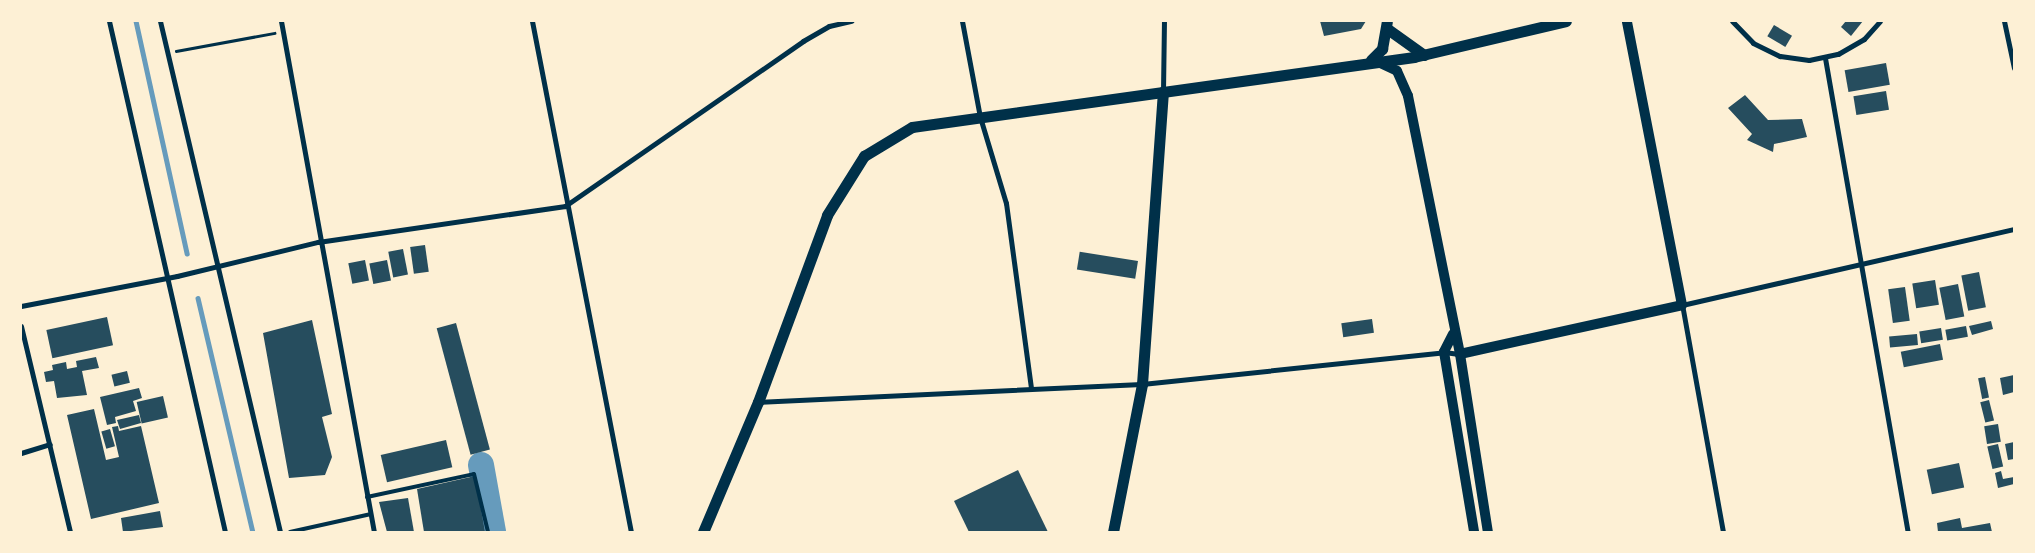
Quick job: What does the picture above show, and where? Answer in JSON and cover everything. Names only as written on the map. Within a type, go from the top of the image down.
[{"type":"main road","points":[[703,532],[758,402],[827,215],[864,156],[912,127],[1163,92],[1371,60],[1424,55],[1566,21]]},
{"type":"main road","points":[[1460,354],[1682,305],[1627,21]]},
{"type":"main road","points":[[1371,60],[1388,26],[1424,55]]},
{"type":"main road","points":[[1371,60],[1397,72],[1408,96],[1453,334],[1460,354],[1488,532]]},
{"type":"main road","points":[[1113,532],[1142,384],[1163,92]]},
{"type":"main road","points":[[1453,334],[1444,352],[1474,532]]},
{"type":"street","points":[[109,21],[165,279],[225,532]]},
{"type":"street","points":[[160,21],[216,268],[280,532]]},
{"type":"street","points":[[281,21],[318,242],[374,532]]},
{"type":"street","points":[[532,21],[566,206],[631,532]]},
{"type":"street","points":[[21,306],[165,279],[318,242],[566,206],[829,24],[851,21]]},
{"type":"street","points":[[962,21],[980,117],[1006,203],[1031,387]]},
{"type":"street","points":[[1163,92],[1164,21]]},
{"type":"street","points":[[1732,21],[1753,43],[1780,56],[1825,58],[1864,39],[1880,21]]},
{"type":"street","points":[[2004,21],[2014,68]]},
{"type":"street","points":[[1825,58],[1908,532]]},
{"type":"street","points":[[1723,532],[1682,305],[1860,262],[2014,229]]},
{"type":"street","points":[[21,326],[70,532]]},
{"type":"street","points":[[758,402],[1031,387],[1142,384],[1444,352],[1460,354]]},
{"type":"street","points":[[21,453],[50,444]]},
{"type":"lane","points":[[367,497],[474,474],[488,532]]},
{"type":"lane","points":[[290,532],[370,514]]},
{"type":"path","points":[[167,52],[283,31]]},
{"type":"building","points":[[1320,21],[1366,21],[1361,29],[1324,36]]},
{"type":"building","points":[[1846,21],[1863,21],[1851,36],[1841,27]]},
{"type":"building","points":[[1774,25],[1792,36],[1785,47],[1767,36]]},
{"type":"building","points":[[1886,63],[1890,85],[1848,92],[1845,70]]},
{"type":"building","points":[[1886,91],[1889,110],[1856,115],[1853,96]]},
{"type":"building","points":[[1745,95],[1768,120],[1802,119],[1807,137],[1774,144],[1773,152],[1747,140],[1752,134],[1728,108]]},
{"type":"building","points":[[425,245],[429,272],[414,274],[410,247]]},
{"type":"building","points":[[403,249],[408,275],[393,277],[388,252]]},
{"type":"building","points":[[1080,252],[1138,261],[1135,279],[1077,270]]},
{"type":"building","points":[[365,260],[369,281],[352,284],[348,263]]},
{"type":"building","points":[[387,260],[391,281],[373,284],[369,263]]},
{"type":"building","points":[[1979,272],[1986,307],[1968,311],[1961,275]]},
{"type":"building","points":[[1935,280],[1939,305],[1916,308],[1912,284]]},
{"type":"building","points":[[1958,284],[1964,316],[1946,320],[1939,288]]},
{"type":"building","points":[[1905,287],[1910,321],[1893,323],[1888,289]]},
{"type":"building","points":[[107,317],[113,345],[52,358],[46,330]]},
{"type":"building","points":[[1372,319],[1374,333],[1343,337],[1341,323]]},
{"type":"building","points":[[312,320],[332,414],[322,417],[332,457],[325,475],[289,478],[263,333]]},
{"type":"building","points":[[1991,321],[1993,329],[1972,335],[1969,326]]},
{"type":"building","points":[[456,323],[490,450],[471,455],[437,328]]},
{"type":"building","points":[[1966,326],[1968,337],[1947,340],[1945,330]]},
{"type":"building","points":[[1941,328],[1943,340],[1921,343],[1919,331]]},
{"type":"building","points":[[1917,334],[1918,345],[1890,347],[1889,336]]},
{"type":"building","points":[[1940,344],[1943,360],[1904,367],[1901,352]]},
{"type":"building","points":[[96,357],[99,368],[82,371],[87,395],[57,398],[54,381],[46,382],[44,372],[53,370],[52,365],[66,362],[67,369],[77,367],[76,361]]},
{"type":"building","points":[[127,371],[130,383],[114,387],[111,375]]},
{"type":"building","points":[[2014,375],[2014,392],[2003,395],[2000,378]]},
{"type":"building","points":[[1985,377],[1989,398],[1982,399],[1978,378]]},
{"type":"building","points":[[139,388],[142,398],[133,401],[136,411],[115,417],[116,423],[107,425],[100,397]]},
{"type":"building","points":[[163,396],[168,417],[142,424],[137,402]]},
{"type":"building","points":[[1989,400],[1994,420],[1985,423],[1980,402]]},
{"type":"building","points":[[94,409],[106,460],[119,457],[112,427],[118,426],[119,431],[141,426],[159,503],[91,519],[67,415]]},
{"type":"building","points":[[139,415],[141,423],[120,429],[117,420]]},
{"type":"building","points":[[1998,424],[2001,442],[1987,444],[1984,426]]},
{"type":"building","points":[[110,429],[115,446],[106,449],[101,431]]},
{"type":"building","points":[[446,440],[452,467],[387,482],[381,455]]},
{"type":"building","points":[[2014,442],[2014,459],[2008,460],[2005,444]]},
{"type":"building","points":[[1998,444],[2003,466],[1992,469],[1987,446]]},
{"type":"building","points":[[1959,463],[1964,487],[1932,494],[1927,470]]},
{"type":"building","points":[[1018,470],[1048,532],[969,532],[954,501]]},
{"type":"building","points":[[2001,471],[2003,479],[2014,477],[2014,484],[1998,488],[1995,473]]},
{"type":"building","points":[[475,476],[485,532],[424,532],[417,489]]},
{"type":"building","points":[[408,498],[414,532],[387,532],[379,502]]},
{"type":"building","points":[[160,511],[163,527],[123,532],[121,518]]},
{"type":"building","points":[[1960,518],[1962,528],[1990,523],[1992,532],[1938,532],[1937,523]]},
{"type":"waterway","points":[[136,21],[187,253]]},
{"type":"waterway","points":[[198,298],[253,532]]},
{"type":"waterway","points":[[481,465],[493,532]]}]
